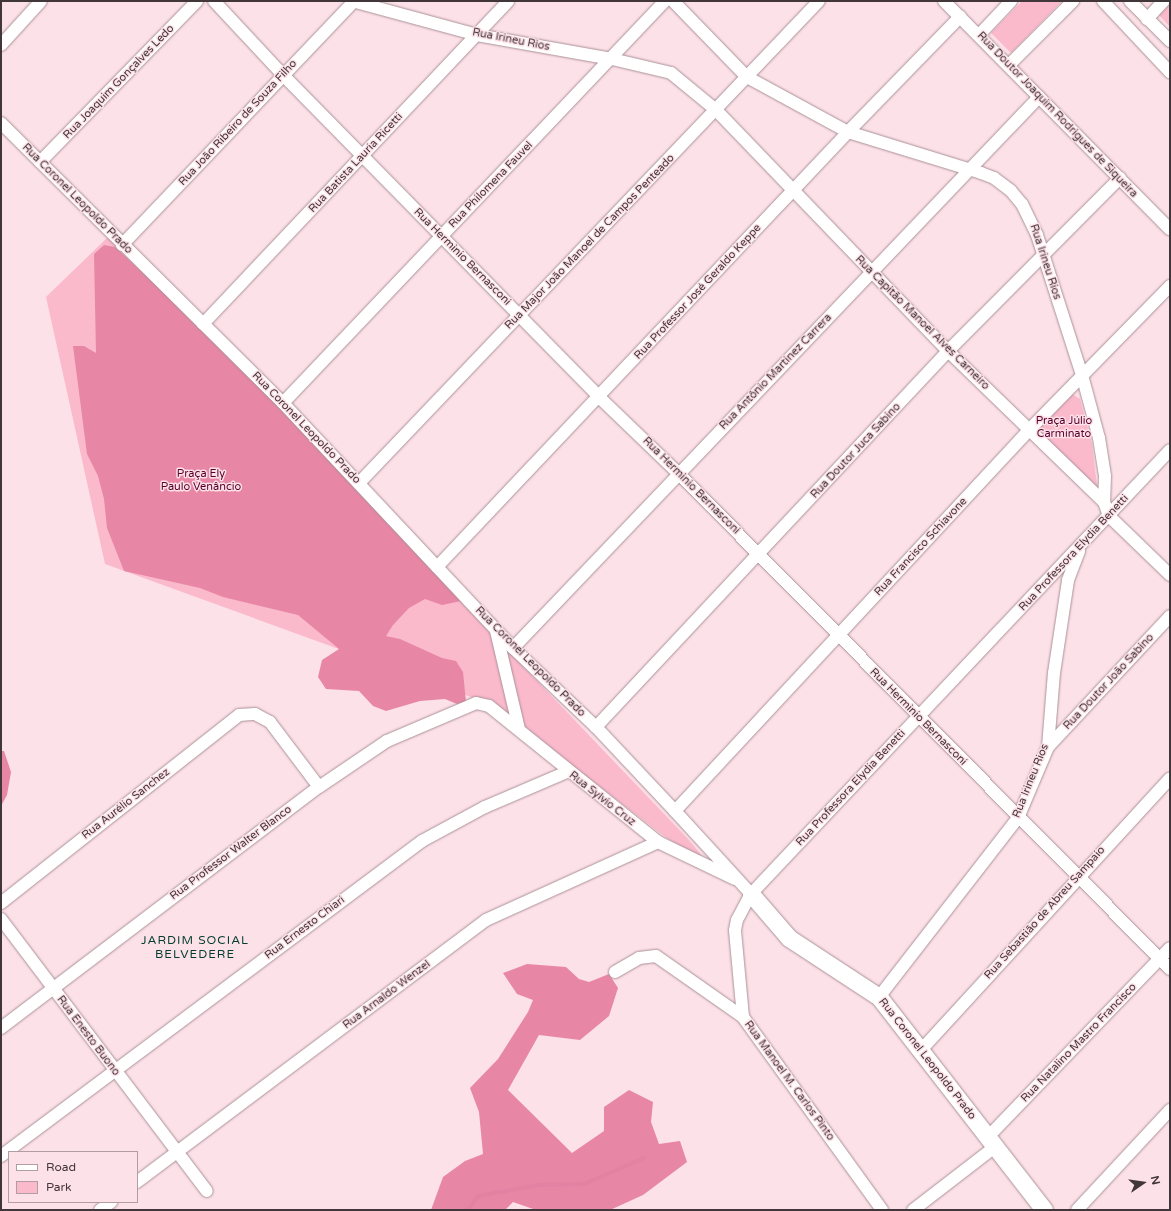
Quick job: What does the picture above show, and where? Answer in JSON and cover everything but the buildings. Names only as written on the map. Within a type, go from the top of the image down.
[{"type":"street","points":[[1,45],[41,1]]},
{"type":"street","name":"Rua Joaquim Gonçalves Ledo","points":[[40,162],[198,1]]},
{"type":"street","name":"Rua Herminio Bernasconi","points":[[214,1],[283,75],[519,316],[599,397],[678,473],[1018,818],[1170,969]]},
{"type":"street","name":"Rua João Ribeiro de Souza Filho","points":[[122,245],[353,1]]},
{"type":"street","name":"Rua Irineu Rios","points":[[353,1],[477,35],[612,59],[671,74]]},
{"type":"street","name":"Rua Batista Lauria Ricetti","points":[[203,324],[363,157],[508,1]]},
{"type":"street","name":"Rua Philomena Fauvel","points":[[283,403],[441,236],[612,59],[665,1]]},
{"type":"street","points":[[673,1],[748,77]]},
{"type":"street","name":"Rua Major João Manoel de Campos Penteado","points":[[359,483],[819,1]]},
{"type":"street","name":"Rua Doutor Joaquim Rodrigues de Siqueira","points":[[944,1],[960,18],[979,34],[1039,97],[1170,229]]},
{"type":"street","points":[[979,34],[1011,1]]},
{"type":"street","points":[[1009,65],[1073,1]]},
{"type":"street","points":[[1103,1],[1170,72]]},
{"type":"street","points":[[1130,1],[1170,41]]},
{"type":"street","points":[[1147,19],[1164,1]]},
{"type":"street","name":"Rua Professor José Geraldo Keppe","points":[[437,567],[599,397],[792,190],[960,18]]},
{"type":"street","name":"Rua Capitão Manoel Alves Carneiro","points":[[671,74],[716,110],[948,350],[1104,502],[1109,516],[1170,575]]},
{"type":"street","name":"Rua Irineu Rios","points":[[748,77],[848,132],[994,178],[1011,191],[1031,219],[1082,376],[1099,438],[1105,476],[1104,502]]},
{"type":"street","name":"Rua Antônio Martinez Carrera","points":[[513,648],[678,473],[1039,97]]},
{"type":"street","name":"Rua Coronel Leopoldo Prado","points":[[1,123],[122,245],[283,403],[513,648],[596,727],[751,894],[789,938],[879,997],[922,1049],[1044,1210]]},
{"type":"street","name":"Rua Doutor Juca Sabino","points":[[596,727],[759,555],[948,350],[1120,178]]},
{"type":"street","name":"Rua Francisco Schiavone","points":[[675,811],[1030,430],[1170,286]]},
{"type":"street","name":"Rua Professora Elydia Benetti","points":[[743,1017],[735,930],[737,920],[751,894],[1170,450]]},
{"type":"street","name":"Rua Irineu Rios","points":[[879,997],[1018,818],[1048,747],[1054,673],[1068,580],[1081,546]]},
{"type":"street","name":"Rua Doutor João Sabino","points":[[1048,747],[1170,616]]},
{"type":"street","points":[[496,630],[519,730]]},
{"type":"street","name":"Rua Sylvio Cruz","points":[[476,703],[489,706],[567,772],[658,842],[711,869],[738,880]]},
{"type":"street","name":"Rua Professor Walter Blanco","points":[[1,1028],[319,787],[387,741],[476,703]]},
{"type":"street","name":"Rua Aurélio Sanchez","points":[[1,903],[239,715],[255,714],[270,722],[319,787]]},
{"type":"street","name":"Rua Ernesto Chiari","points":[[1,1156],[422,841],[485,807],[567,772]]},
{"type":"street","name":"Rua Sebastião de Abreu Sampaio","points":[[922,1049],[1170,778]]},
{"type":"street","name":"Rua Arnaldo Wenzel","points":[[138,1181],[486,920],[658,842]]},
{"type":"street","name":"Rua Enesto Buono","points":[[1,919],[114,1071],[207,1191]]},
{"type":"street","name":"Rua Natalino Mastro Francisco","points":[[913,1210],[992,1142],[1170,948]]},
{"type":"street","name":"Rua Manoel M. Carlos Pinto","points":[[615,972],[639,958],[656,956],[743,1017],[882,1210]]},
{"type":"street","points":[[1077,1210],[1170,1110]]},
{"type":"street","points":[[100,1210],[110,1203]]},
{"type":"green space","points":[[1022,1],[1062,1],[1011,53],[991,33]]},
{"type":"green space","points":[[1170,2],[1170,27],[1158,14]]},
{"type":"green space","name":"Praça Ely Paulo Venâncio","points":[[108,237],[282,405],[461,601],[689,840],[703,857],[700,860],[664,836],[493,705],[105,564],[46,297]]},
{"type":"green space","name":"Praça Ely Paulo Venâncio","points":[[104,245],[115,247],[278,400],[461,601],[442,605],[425,599],[409,608],[393,625],[386,636],[400,639],[442,658],[456,661],[463,672],[466,702],[457,704],[445,699],[420,701],[386,711],[373,706],[359,691],[326,689],[318,677],[322,660],[339,649],[298,615],[223,597],[200,588],[124,571],[107,528],[104,499],[98,476],[87,454],[73,346],[84,346],[96,353],[94,254]]},
{"type":"green space","name":"Praça Júlio Carminato","points":[[1069,392],[1080,399],[1092,444],[1097,486],[1092,486],[1036,432],[1036,425]]},
{"type":"green space","points":[[1,751],[4,751],[11,772],[7,795],[1,806]]},
{"type":"green space","points":[[527,964],[566,967],[579,979],[589,982],[609,974],[618,988],[609,1016],[580,1040],[539,1035],[508,1090],[572,1153],[604,1131],[604,1107],[629,1090],[653,1102],[651,1122],[659,1144],[680,1141],[687,1162],[643,1195],[610,1210],[536,1210],[513,1202],[505,1210],[431,1210],[443,1177],[465,1161],[483,1154],[479,1112],[470,1088],[498,1059],[528,1012],[533,1000],[517,994],[503,973]]},
{"type":"waterway","points":[[468,1210],[478,1196],[539,1185],[584,1184],[644,1158]]},
{"type":"district","name":"JARDIM SOCIAL BELVEDERE","points":[[195,948]]}]
